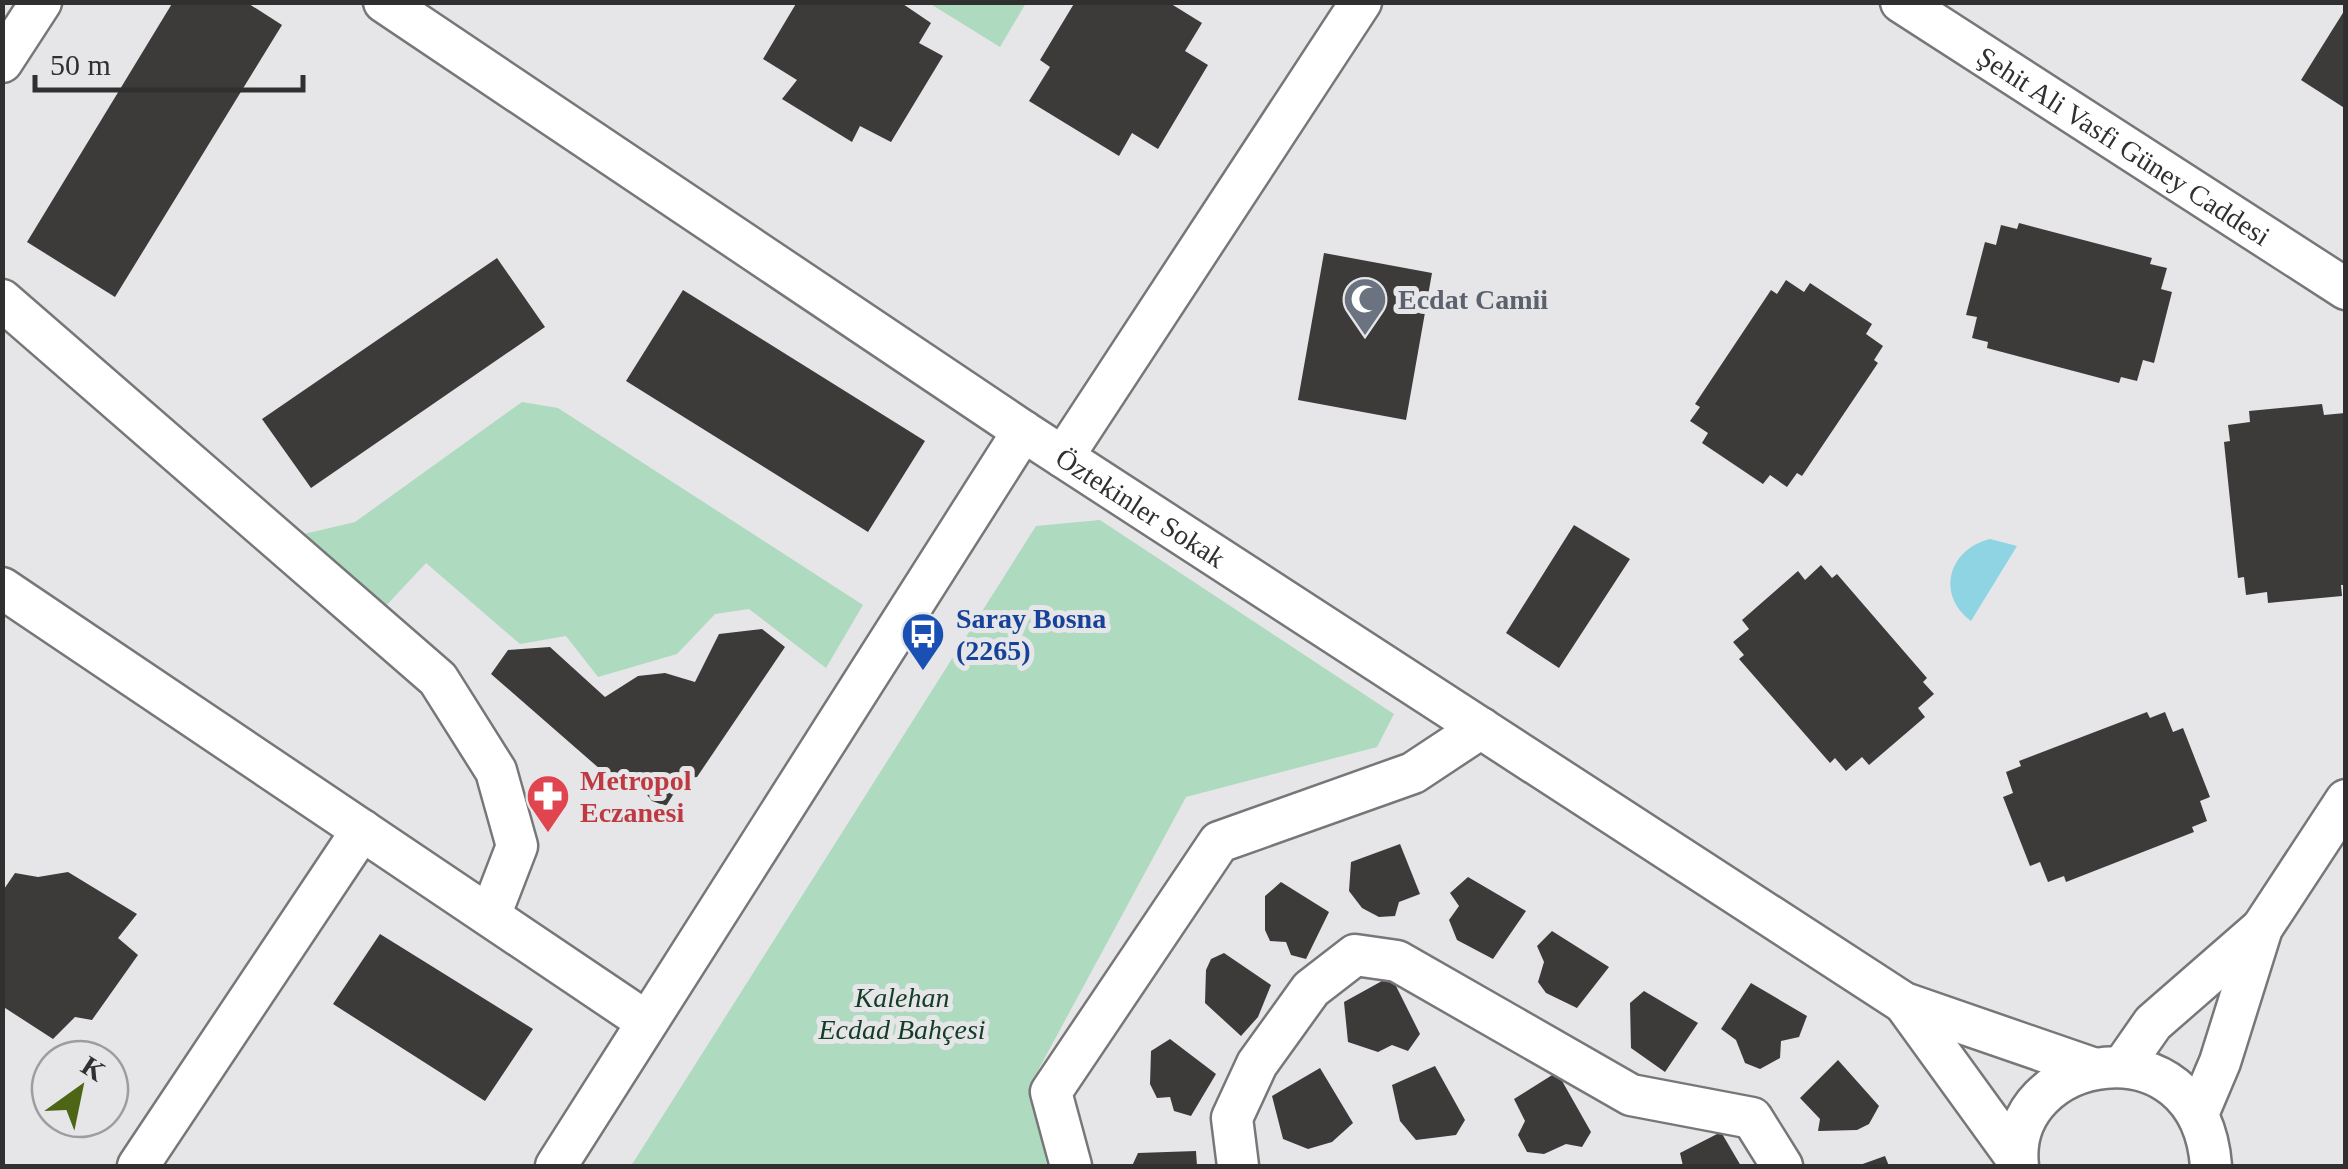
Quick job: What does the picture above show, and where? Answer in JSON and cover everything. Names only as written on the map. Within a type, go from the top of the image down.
[{"type":"street","points":[[2,62],[41,2]]},
{"type":"street","name":"Öztekinler Sokak","points":[[384,2],[1023,431],[1904,1003],[2107,1067],[2152,1073],[2178,1090],[2212,1147]]},
{"type":"street","points":[[1063,457],[1361,2]]},
{"type":"street","name":"Şehit Ali Vasfi Güney Caddesi","points":[[1902,2],[2346,289]]},
{"type":"street","points":[[2,300],[438,679],[496,770],[517,846],[490,916]]},
{"type":"street","points":[[556,1166],[1023,431]]},
{"type":"street","points":[[2,588],[647,1022]]},
{"type":"street","points":[[1071,1166],[1051,1092],[1219,842],[1413,773],[1481,728]]},
{"type":"street","points":[[2018,1163],[2027,1119],[2054,1086],[2107,1067],[2262,928],[2346,800]]},
{"type":"street","points":[[138,1166],[362,830]]},
{"type":"street","points":[[2212,1147],[2220,1062],[2262,928]]},
{"type":"street","points":[[1238,1166],[1232,1118],[1257,1064],[1311,989],[1355,955],[1397,962],[1631,1095],[1752,1118],[1782,1166]]},
{"type":"street","name":"Öztekinler Sokak","points":[[1904,1003],[2018,1163]]},
{"type":"green space","points":[[929,3],[1026,3],[1000,47]]},
{"type":"green space","points":[[522,402],[558,408],[863,605],[826,668],[749,609],[715,614],[677,654],[598,677],[566,636],[520,644],[426,563],[383,609],[304,534],[355,522]]},
{"type":"green space","name":"Kalehan Ecdad Bahçesi","points":[[1100,520],[1394,714],[1377,747],[1186,797],[1029,1087],[1047,1166],[631,1166],[1036,526]]},
{"type":"water","points":[[1990,539],[2017,546],[1971,621],[1953,598],[1952,574],[1965,552]]},
{"type":"building","points":[[173,2],[246,2],[282,25],[115,297],[27,242]]},
{"type":"building","points":[[797,2],[900,2],[931,23],[919,43],[943,56],[891,142],[860,126],[852,142],[782,99],[797,80],[763,59]]},
{"type":"building","points":[[1075,2],[1168,2],[1202,23],[1185,51],[1208,65],[1158,149],[1132,133],[1119,156],[1029,101],[1050,67],[1040,60]]},
{"type":"building","points":[[2346,8],[2346,109],[2301,80]]},
{"type":"building","points":[[2019,223],[2152,258],[2150,264],[2167,268],[2161,289],[2172,292],[2154,363],[2143,360],[2137,381],[2121,377],[2119,383],[1987,348],[1988,342],[1972,338],[1977,317],[1966,315],[1985,242],[1996,245],[2001,225],[2017,229]]},
{"type":"building","name":"Ecdat Camii","points":[[1324,253],[1432,273],[1406,420],[1298,400]]},
{"type":"building","points":[[497,258],[545,327],[311,488],[262,419]]},
{"type":"building","points":[[1786,280],[1804,292],[1810,283],[1872,324],[1866,334],[1883,346],[1874,360],[1878,363],[1802,476],[1797,473],[1787,487],[1770,475],[1763,484],[1702,443],[1708,433],[1690,421],[1700,407],[1695,404],[1771,290],[1777,294]]},
{"type":"building","points":[[683,290],[925,441],[868,532],[626,381]]},
{"type":"building","points":[[2322,404],[2324,415],[2345,413],[2346,585],[2341,585],[2342,596],[2268,603],[2267,592],[2246,595],[2244,577],[2238,578],[2224,442],[2230,441],[2228,425],[2250,422],[2249,411]]},
{"type":"building","points":[[1574,525],[1630,559],[1559,668],[1506,633]]},
{"type":"building","points":[[1821,565],[1832,578],[1837,574],[1927,678],[1923,682],[1934,694],[1918,708],[1925,717],[1869,765],[1862,757],[1846,771],[1835,758],[1830,763],[1739,659],[1744,655],[1733,642],[1749,629],[1742,620],[1798,571],[1805,580]]},
{"type":"building","points":[[762,629],[785,647],[697,777],[683,779],[666,806],[652,801],[638,784],[624,790],[491,674],[508,650],[550,647],[605,697],[638,676],[665,673],[695,682],[719,634]]},
{"type":"building","points":[[2147,712],[2150,718],[2165,712],[2173,732],[2183,728],[2210,797],[2200,801],[2207,821],[2192,827],[2194,832],[2066,882],[2064,876],[2048,882],[2040,862],[2030,866],[2003,797],[2013,793],[2006,772],[2021,766],[2019,761]]},
{"type":"building","points":[[1400,844],[1420,894],[1399,902],[1395,916],[1379,917],[1362,908],[1349,891],[1351,862]]},
{"type":"building","points":[[68,872],[137,914],[118,938],[138,955],[92,1020],[75,1017],[53,1039],[2,1006],[2,892],[15,873],[38,877]]},
{"type":"building","points":[[1468,877],[1526,911],[1493,959],[1457,940],[1449,920],[1459,906],[1450,893]]},
{"type":"building","points":[[1281,882],[1329,912],[1306,959],[1291,955],[1286,942],[1270,941],[1265,930],[1265,896]]},
{"type":"building","points":[[1552,931],[1609,967],[1577,1008],[1546,993],[1538,982],[1544,962],[1537,946]]},
{"type":"building","points":[[380,934],[533,1029],[485,1101],[333,1004]]},
{"type":"building","points":[[1224,953],[1271,985],[1258,1017],[1241,1036],[1205,1003],[1206,970],[1211,959]]},
{"type":"building","points":[[1391,976],[1420,1034],[1408,1051],[1392,1045],[1378,1052],[1348,1042],[1344,1002]]},
{"type":"building","points":[[1751,983],[1807,1016],[1799,1037],[1781,1041],[1780,1058],[1760,1069],[1745,1063],[1736,1040],[1721,1029]]},
{"type":"building","points":[[1644,991],[1698,1023],[1665,1072],[1631,1048],[1630,1003]]},
{"type":"building","points":[[1170,1039],[1216,1074],[1191,1116],[1174,1111],[1170,1097],[1157,1098],[1150,1084],[1151,1051]]},
{"type":"building","points":[[1838,1060],[1879,1106],[1869,1124],[1857,1130],[1818,1131],[1820,1119],[1800,1098]]},
{"type":"building","points":[[1435,1066],[1465,1120],[1456,1135],[1416,1140],[1400,1121],[1392,1085]]},
{"type":"building","points":[[1320,1068],[1353,1123],[1332,1142],[1308,1149],[1283,1139],[1272,1096]]},
{"type":"building","points":[[1557,1072],[1591,1132],[1582,1147],[1566,1144],[1544,1154],[1527,1152],[1518,1135],[1525,1121],[1514,1099]]},
{"type":"building","points":[[1721,1132],[1741,1166],[1683,1166],[1680,1153]]},
{"type":"building","points":[[1196,1151],[1197,1166],[1132,1166],[1138,1153]]},
{"type":"building","points":[[1885,1156],[1889,1166],[1857,1166]]},
{"type":"place","name":"Ecdat Camii","points":[[1365,337]]},
{"type":"place","name":"Saray Bosna (2265)","points":[[923,672]]},
{"type":"place","name":"Metropol Eczanesi","points":[[548,834]]}]
